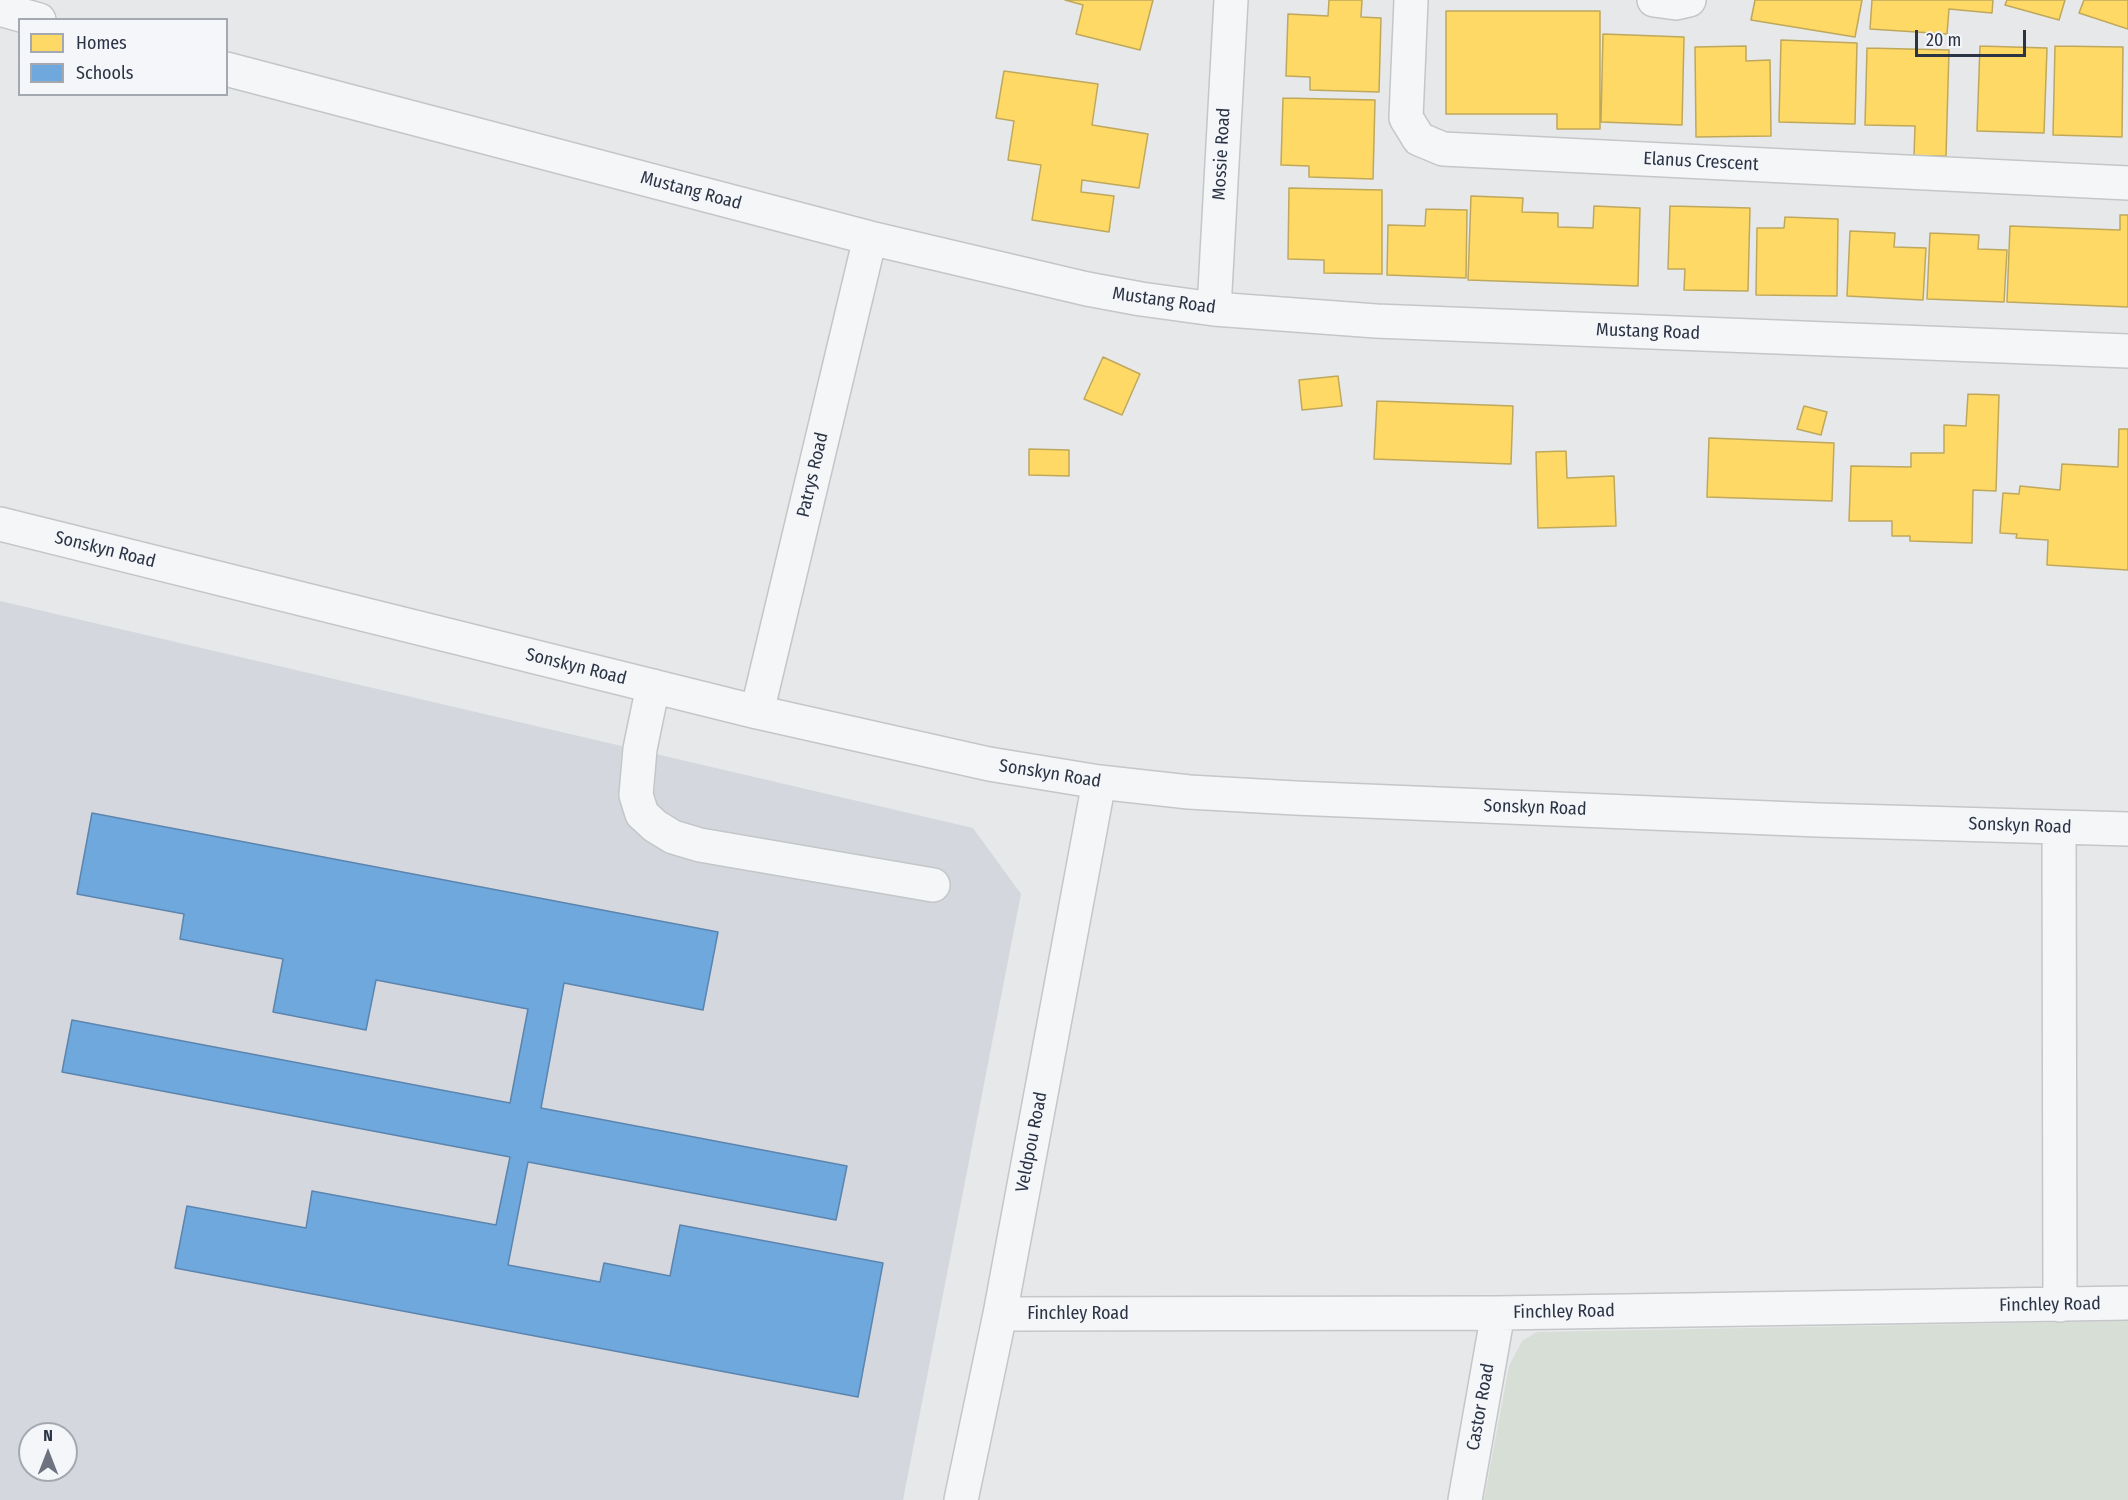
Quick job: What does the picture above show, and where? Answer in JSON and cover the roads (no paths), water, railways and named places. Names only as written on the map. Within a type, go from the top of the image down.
[{"type":"street","name":"Mossie Road","points":[[1214,309],[1230,0]]},
{"type":"street","name":"Elanus Crescent","points":[[1411,0],[1406,118],[1419,139],[1443,149],[2128,183]]},
{"type":"street","points":[[1653,0],[1676,3],[1689,0]]},
{"type":"street","points":[[0,9],[32,18]]},
{"type":"street","name":"Mustang Road","points":[[228,70],[870,238],[1087,289],[1214,309],[1376,321],[2128,351]]},
{"type":"street","name":"Patrys Road","points":[[757,712],[870,238]]},
{"type":"street","name":"Sonskyn Road","points":[[0,524],[757,712],[989,764],[1099,782],[1189,792],[1307,799],[2128,829]]},
{"type":"street","points":[[653,686],[640,749],[636,795],[642,814],[655,826],[673,837],[700,845],[933,885]]},
{"type":"street","name":"Veldpou Road","points":[[961,1500],[1000,1314],[1099,782]]},
{"type":"street","points":[[2059,828],[2060,1305]]},
{"type":"street","name":"Finchley Road","points":[[1000,1314],[1498,1313],[2128,1303]]},
{"type":"street","name":"Castor Road","points":[[1465,1500],[1498,1313]]}]
